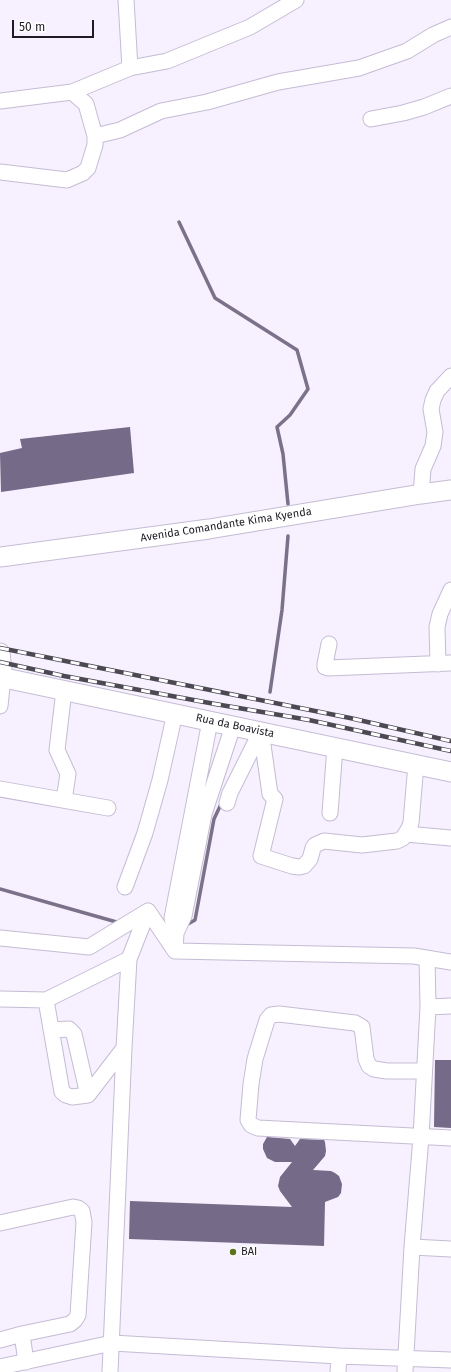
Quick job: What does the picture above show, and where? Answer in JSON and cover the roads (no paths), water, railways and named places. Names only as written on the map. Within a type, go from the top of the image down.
[{"type":"main road","name":"Avenida Comandante Kima Kyenda","points":[[0,557],[209,528],[451,490]]},
{"type":"main road","points":[[0,653],[7,679]]},
{"type":"main road","name":"Rua da Boavista","points":[[7,679],[451,772]]},
{"type":"street","points":[[126,0],[130,68]]},
{"type":"street","points":[[0,101],[72,92],[130,68],[166,61],[250,27],[296,0]]},
{"type":"street","points":[[95,136],[120,130],[161,111],[207,102],[278,82],[359,68],[407,51],[433,35],[451,27]]},
{"type":"street","points":[[0,172],[67,180],[83,173],[88,168],[96,145],[95,136],[86,104],[72,92]]},
{"type":"street","points":[[371,119],[403,113],[424,107],[451,96]]},
{"type":"street","points":[[420,494],[423,469],[433,446],[435,432],[431,409],[433,400],[437,392],[451,376]]},
{"type":"street","points":[[329,644],[325,664],[325,667],[328,668],[444,664],[437,627],[440,614],[451,590]]},
{"type":"street","points":[[0,706],[7,679]]},
{"type":"street","points":[[64,690],[57,750],[68,774],[64,800]]},
{"type":"street","points":[[126,887],[145,833],[160,780],[175,713]]},
{"type":"street","points":[[175,951],[176,933],[172,918],[210,721]]},
{"type":"street","points":[[176,933],[184,916],[204,814],[233,726]]},
{"type":"street","points":[[227,803],[230,793],[261,731]]},
{"type":"street","points":[[261,731],[270,794],[275,799],[261,856],[299,867],[304,866],[307,863],[315,845],[324,841],[362,844],[400,840],[406,834],[411,823],[416,764]]},
{"type":"street","points":[[330,813],[335,747]]},
{"type":"street","points":[[0,789],[108,808]]},
{"type":"street","points":[[406,834],[451,838]]},
{"type":"street","points":[[148,912],[175,951]]},
{"type":"street","points":[[0,938],[89,947],[148,912]]},
{"type":"street","points":[[110,1372],[129,959],[148,912]]},
{"type":"street","points":[[175,951],[414,956],[451,962]]},
{"type":"street","points":[[405,1365],[412,1247],[421,1137],[428,1007],[427,958]]},
{"type":"street","points":[[0,999],[46,1000],[129,959]]},
{"type":"street","points":[[46,1000],[62,1092],[72,1097],[88,1095],[124,1048]]},
{"type":"street","points":[[428,1007],[451,1006]]},
{"type":"street","points":[[424,1071],[387,1071],[374,1069],[369,1066],[366,1059],[362,1027],[355,1023],[279,1014],[271,1015],[267,1020],[255,1060],[248,1120],[251,1125],[258,1128],[451,1138]]},
{"type":"street","points":[[51,1030],[69,1029],[74,1034],[88,1095]]},
{"type":"street","points":[[0,1223],[73,1207],[82,1211],[84,1222],[78,1315],[70,1324],[0,1340]]},
{"type":"street","points":[[412,1247],[451,1248]]},
{"type":"street","points":[[22,1334],[26,1362]]},
{"type":"street","points":[[0,1367],[112,1343],[339,1356],[405,1365],[451,1360]]},
{"type":"street","points":[[338,1372],[339,1356]]},
{"type":"waterway","points":[[179,222],[215,298],[297,350],[308,389],[290,415],[277,427],[283,454],[288,504]]},
{"type":"waterway","points":[[270,692],[282,610],[288,536]]},
{"type":"waterway","points":[[188,924],[195,920],[214,819],[222,802]]},
{"type":"waterway","points":[[0,889],[120,923]]},
{"type":"railway","points":[[0,648],[350,718],[451,741]]},
{"type":"railway","points":[[0,662],[64,676],[309,720],[451,751]]},
{"type":"place","name":"BAI","points":[[233,1252]]}]
